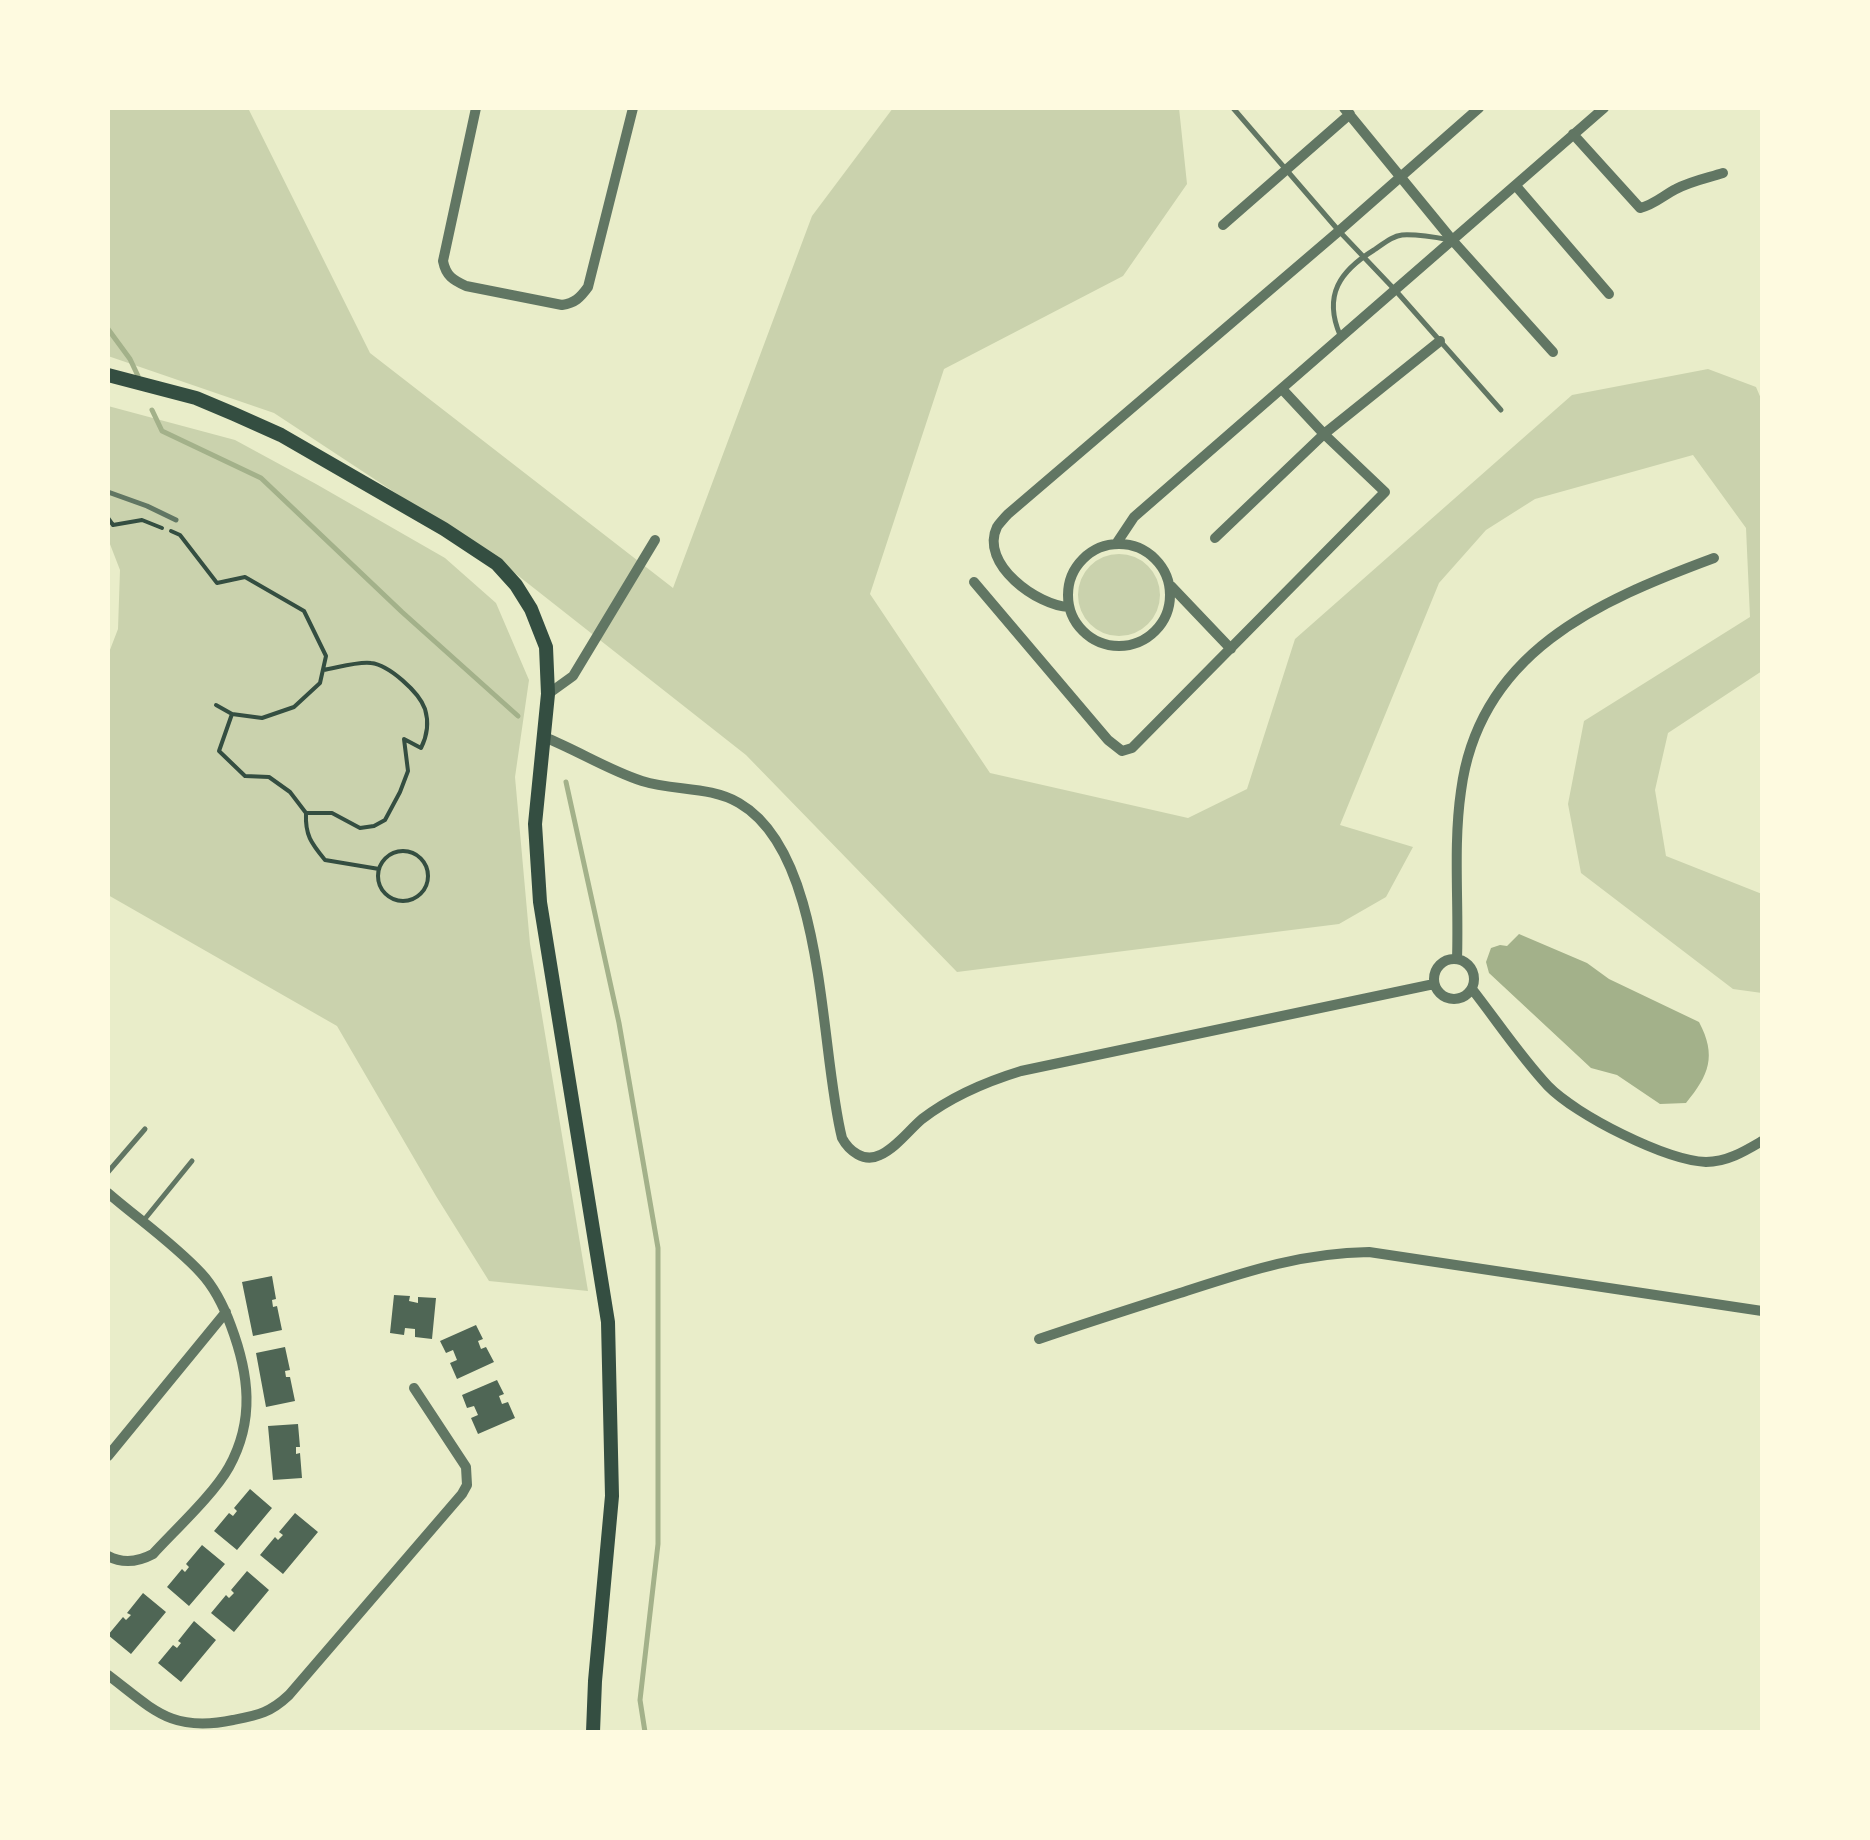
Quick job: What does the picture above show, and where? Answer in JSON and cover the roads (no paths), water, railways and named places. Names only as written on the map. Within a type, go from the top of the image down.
[{"type":"main road","points":[[108,375],[196,398],[281,436],[444,530],[497,564],[516,585],[531,609],[546,647],[548,694],[535,824],[540,902],[608,1322],[612,1496],[593,1732]]},
{"type":"street","points":[[476,108],[445,270],[452,280],[466,286],[562,306],[572,304],[588,288],[634,108]]},
{"type":"street","points":[[1069,606],[1041,600],[1002,566],[994,540],[998,526],[1480,108]]},
{"type":"street","points":[[1116,544],[1134,517],[1604,108]]},
{"type":"street","points":[[1223,225],[1347,111],[1453,240],[1553,352]]},
{"type":"street","points":[[1574,134],[1640,208],[1692,182],[1723,174]]},
{"type":"street","points":[[1516,186],[1609,294]]},
{"type":"street","points":[[1215,538],[1324,434],[1440,341]]},
{"type":"street","points":[[974,582],[1094,725],[1122,752],[1126,751],[1385,492],[1282,389]]},
{"type":"street","points":[[548,694],[573,676],[655,540]]},
{"type":"street","points":[[1171,586],[1165,618],[1152,634],[1134,644],[1113,646],[1094,639],[1078,626],[1069,606],[1073,572],[1084,558],[1099,548],[1131,546],[1157,561],[1171,586],[1231,649]]},
{"type":"street","points":[[1457,959],[1461,788],[1468,751],[1504,682],[1537,647],[1573,621],[1670,574],[1714,558]]},
{"type":"street","points":[[544,737],[646,782],[720,794],[741,804],[774,836],[786,858],[809,926],[842,1138],[849,1150],[866,1158],[880,1156],[918,1122],[964,1092],[1021,1071],[1434,984]]},
{"type":"street","points":[[1457,959],[1472,970],[1472,989],[1462,998],[1448,998],[1437,990],[1433,978],[1444,961],[1457,959]]},
{"type":"street","points":[[1472,989],[1550,1087],[1596,1119],[1664,1154],[1708,1162],[1737,1156],[1762,1141]]},
{"type":"street","points":[[108,1193],[202,1274],[216,1293],[242,1357],[247,1382],[240,1442],[228,1470],[153,1554],[139,1561],[108,1556]]},
{"type":"street","points":[[1039,1338],[1284,1260],[1334,1253],[1369,1252],[1762,1311]]},
{"type":"street","points":[[108,1456],[226,1312]]},
{"type":"street","points":[[108,1674],[154,1711],[196,1725],[268,1712],[289,1695],[467,1486],[466,1467],[414,1388]]},
{"type":"lane","points":[[1233,108],[1501,410]]},
{"type":"lane","points":[[1341,337],[1332,305],[1336,285],[1362,257],[1398,235],[1453,240]]},
{"type":"lane","points":[[108,492],[176,520]]},
{"type":"lane","points":[[108,1172],[145,1129]]},
{"type":"lane","points":[[142,1222],[192,1160]]},
{"type":"waterway","points":[[108,329],[138,376]]},
{"type":"waterway","points":[[152,410],[162,431],[261,478],[518,716]]},
{"type":"waterway","points":[[566,782],[619,1023],[658,1248],[658,1544],[640,1700],[645,1732]]}]
